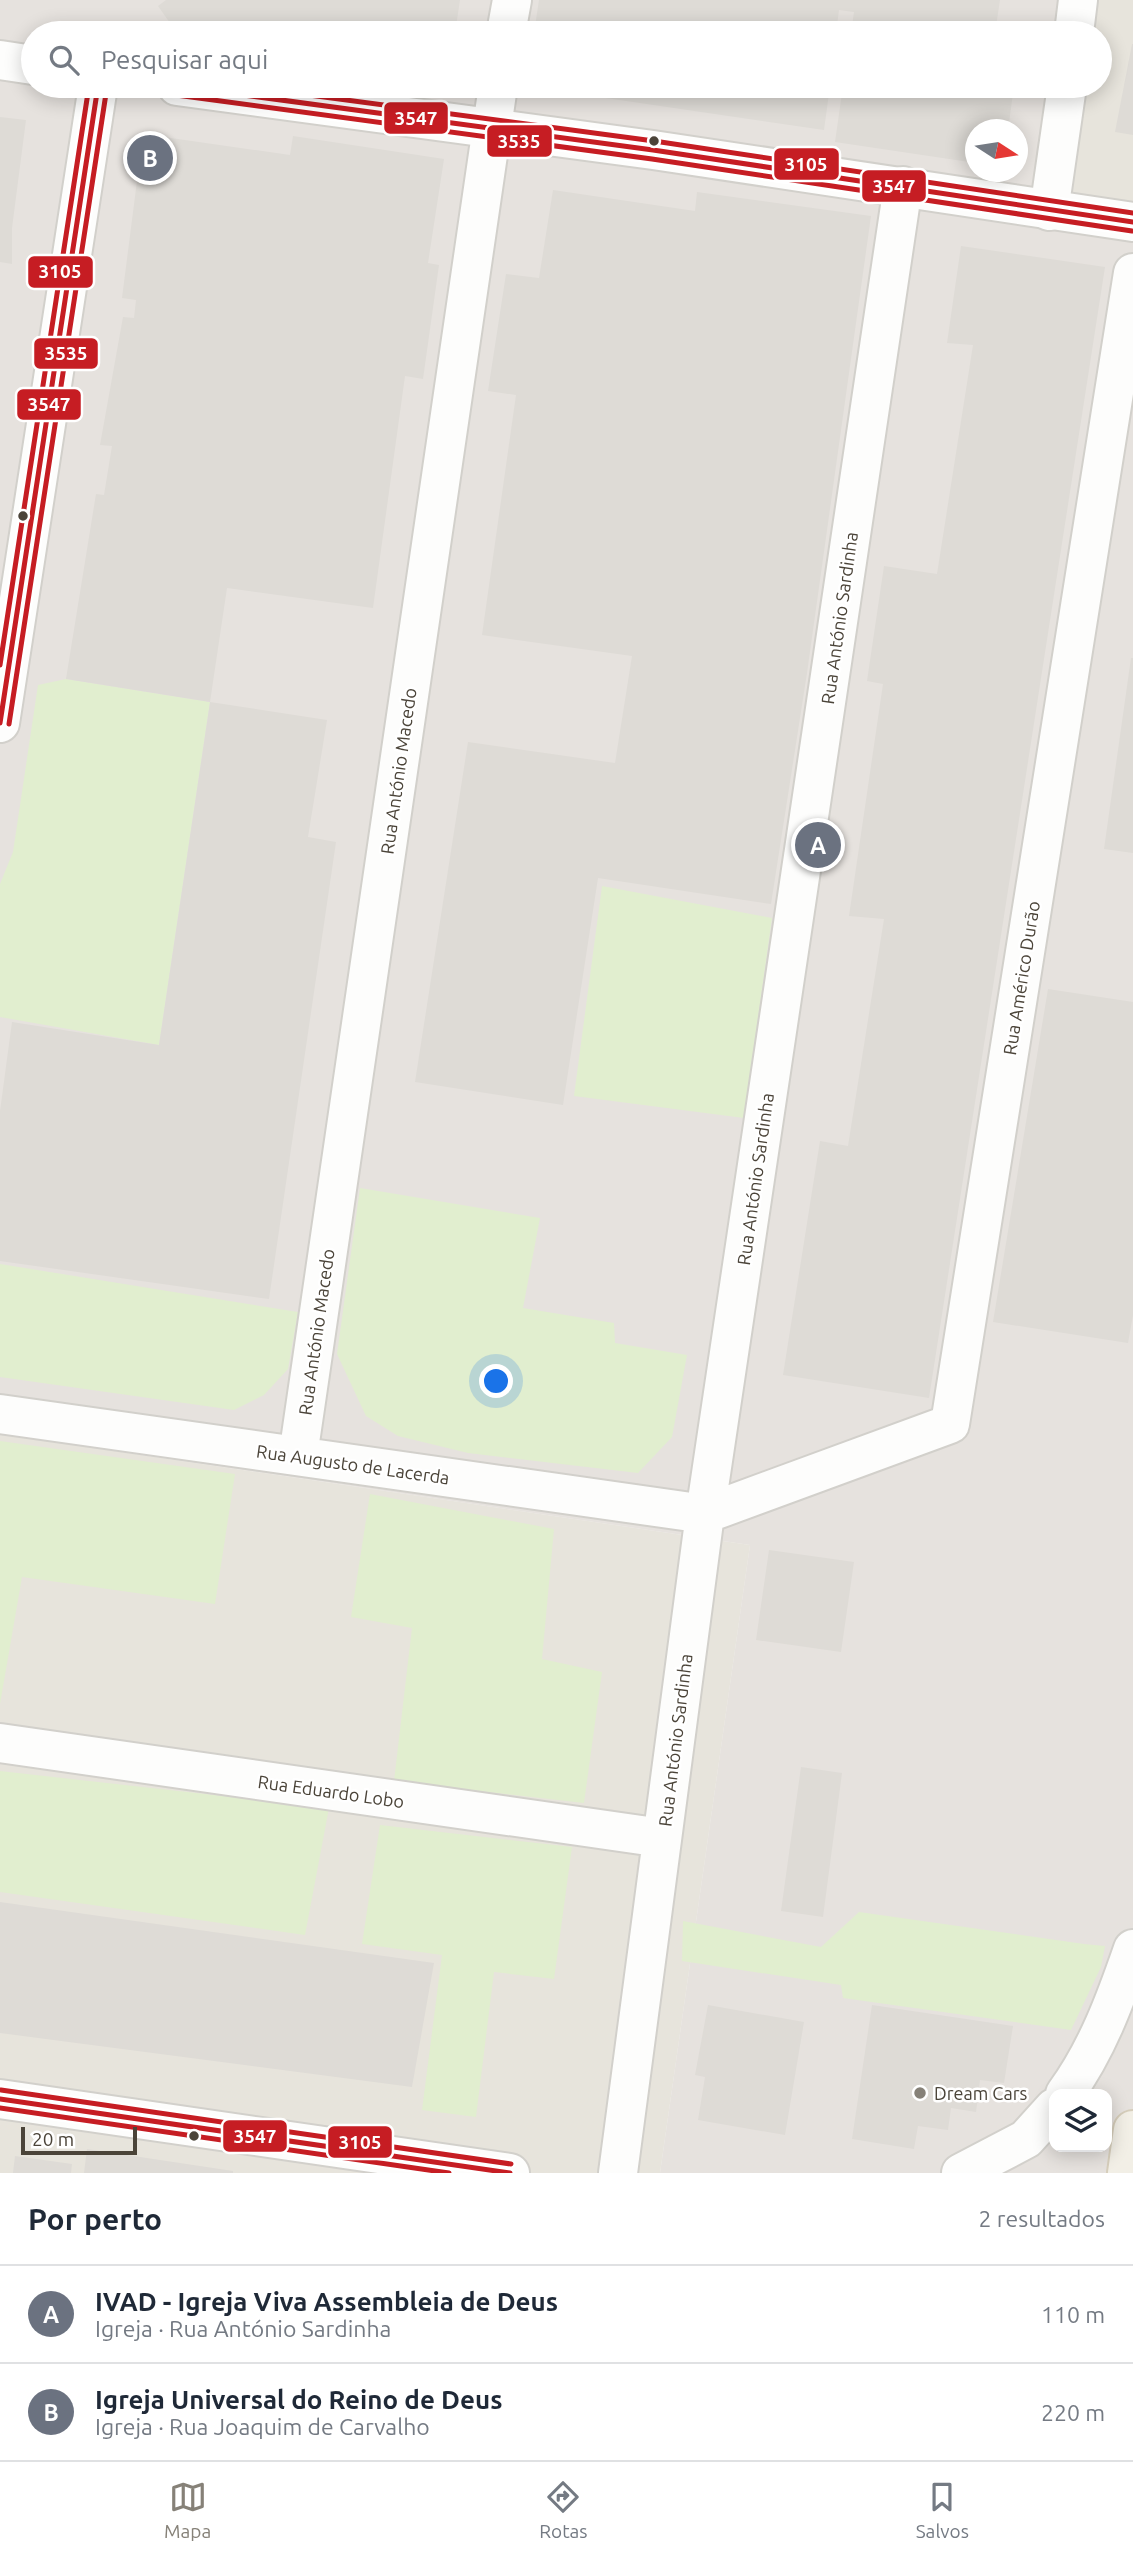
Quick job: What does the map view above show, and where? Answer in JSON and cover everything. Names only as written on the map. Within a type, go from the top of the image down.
[{"type":"main road","points":[[1127,2173],[1133,2130]]},
{"type":"street","points":[[508,21],[512,0]]},
{"type":"street","points":[[1075,21],[1078,0]]},
{"type":"street","points":[[0,60],[21,63]]},
{"type":"street","points":[[0,723],[96,98]]},
{"type":"street","points":[[269,98],[904,186],[1049,211],[1133,222]]},
{"type":"street","name":"Rua António Macedo","points":[[299,1456],[496,98]]},
{"type":"street","points":[[1049,211],[1065,98]]},
{"type":"street","name":"Rua António Sardinha","points":[[618,2173],[705,1514],[904,186]]},
{"type":"street","name":"Rua Américo Durão","points":[[705,1514],[950,1424],[1133,273]]},
{"type":"street","name":"Rua Augusto de Lacerda","points":[[0,1414],[705,1514]]},
{"type":"street","name":"Rua Eduardo Lobo","points":[[0,1743],[662,1838]]},
{"type":"street","points":[[1069,2089],[1109,2018],[1133,1949]]},
{"type":"street","points":[[0,2099],[441,2168],[510,2173]]},
{"type":"street","points":[[997,2173],[1049,2114]]},
{"type":"street","points":[[961,2173],[1026,2139]]},
{"type":"shaded area","points":[[0,0],[1067,0],[1064,21],[21,21],[21,98],[1052,98],[1038,198],[1133,212],[1133,2173],[660,2173],[750,1545],[0,1434]]},
{"type":"shaded area","points":[[1067,0],[1133,0],[1133,212],[1037,198],[1052,98],[1112,98],[1112,21],[1064,21]]},
{"type":"shaded area","points":[[0,1434],[750,1545],[660,2173],[0,2173]]},
{"type":"green space","points":[[66,679],[210,702],[159,1045],[0,1017],[0,884],[13,852],[38,685]]},
{"type":"green space","points":[[602,886],[772,918],[744,1118],[574,1096]]},
{"type":"green space","points":[[360,1188],[540,1218],[523,1308],[614,1323],[615,1343],[687,1355],[672,1437],[638,1473],[468,1453],[398,1436],[366,1416],[337,1354]]},
{"type":"green space","points":[[0,1264],[298,1312],[288,1369],[264,1395],[234,1410],[0,1377]]},
{"type":"green space","points":[[0,1441],[235,1474],[215,1604],[22,1577],[0,1704]]},
{"type":"green space","points":[[370,1494],[554,1529],[542,1659],[602,1672],[584,1803],[394,1781],[412,1628],[351,1617]]},
{"type":"green space","points":[[0,1771],[329,1808],[305,1935],[0,1892]]},
{"type":"green space","points":[[380,1825],[572,1847],[554,1979],[494,1972],[476,2117],[422,2110],[442,1955],[362,1944]]},
{"type":"green space","points":[[859,1912],[1105,1946],[1101,1967],[1071,2030],[843,1998],[841,1985],[682,1961],[683,1921],[821,1947]]},
{"type":"building","points":[[166,0],[460,0],[457,21],[169,21],[158,6]]},
{"type":"building","points":[[539,0],[1000,0],[997,21],[853,21],[854,12],[839,10],[838,21],[536,21]]},
{"type":"building","points":[[1133,44],[1133,135],[1115,132]]},
{"type":"building","points":[[606,98],[828,98],[824,130]]},
{"type":"building","points":[[841,98],[1012,98],[1010,119],[965,119],[965,161],[835,142]]},
{"type":"building","points":[[0,117],[26,120],[12,228],[12,264],[0,262]]},
{"type":"building","points":[[143,134],[290,155],[293,136],[444,159],[428,263],[439,265],[423,379],[405,376],[373,608],[227,588],[210,702],[66,679],[96,494],[104,495],[112,446],[100,445],[123,317],[134,318],[136,300],[122,298]]},
{"type":"building","points":[[553,190],[695,211],[697,192],[871,216],[807,673],[771,904],[598,878],[563,1105],[415,1082],[468,742],[615,763],[632,656],[482,635],[516,395],[488,391],[506,274],[539,278]]},
{"type":"building","points":[[961,246],[1105,267],[929,1398],[783,1375],[820,1141],[848,1146],[884,919],[849,916],[883,684],[867,681],[884,566],[937,574],[973,345],[947,343]]},
{"type":"building","points":[[1133,658],[1133,853],[1104,849]]},
{"type":"building","points":[[210,702],[327,720],[308,837],[336,842],[269,1299],[0,1261],[0,1111],[12,1022],[159,1045]]},
{"type":"building","points":[[1048,989],[1133,1002],[1133,1315],[1128,1343],[993,1322]]},
{"type":"building","points":[[769,1550],[854,1562],[841,1652],[756,1640]]},
{"type":"building","points":[[801,1767],[842,1773],[823,1917],[781,1911]]},
{"type":"building","points":[[0,1902],[434,1963],[412,2087],[0,2033]]},
{"type":"building","points":[[708,2005],[804,2022],[785,2135],[698,2120],[705,2077],[695,2075]]},
{"type":"building","points":[[872,2005],[1013,2026],[1004,2083],[980,2080],[976,2112],[951,2108],[948,2130],[918,2126],[914,2149],[852,2139]]},
{"type":"building","points":[[87,2149],[233,2171],[233,2173],[84,2173]]},
{"type":"building","points":[[15,2156],[72,2164],[71,2173],[13,2173]]},
{"type":"transit line","name":"3105","points":[[0,665],[87,98]]},
{"type":"transit line","name":"3547","points":[[0,723],[96,98]]},
{"type":"transit line","name":"3535","points":[[9,724],[105,98]]},
{"type":"transit line","name":"3535","points":[[198,98],[652,159],[1132,231]]},
{"type":"transit line","name":"3547","points":[[266,98],[653,150],[1133,222]]},
{"type":"transit line","name":"3105","points":[[331,98],[654,141],[1133,213]]},
{"type":"transit line","name":"3105","points":[[1,2090],[511,2164]]},
{"type":"transit line","name":"3547","points":[[0,2099],[510,2173]]},
{"type":"transit line","name":"3535","points":[[0,2108],[449,2173]]},
{"type":"place","name":"Igreja Universal do Reino de Deus","points":[[150,158]]},
{"type":"place","name":"IVAD - Igreja Viva Assembleia de Deus","points":[[818,845]]},
{"type":"place","name":"Dream Cars","points":[[920,2093]]}]
